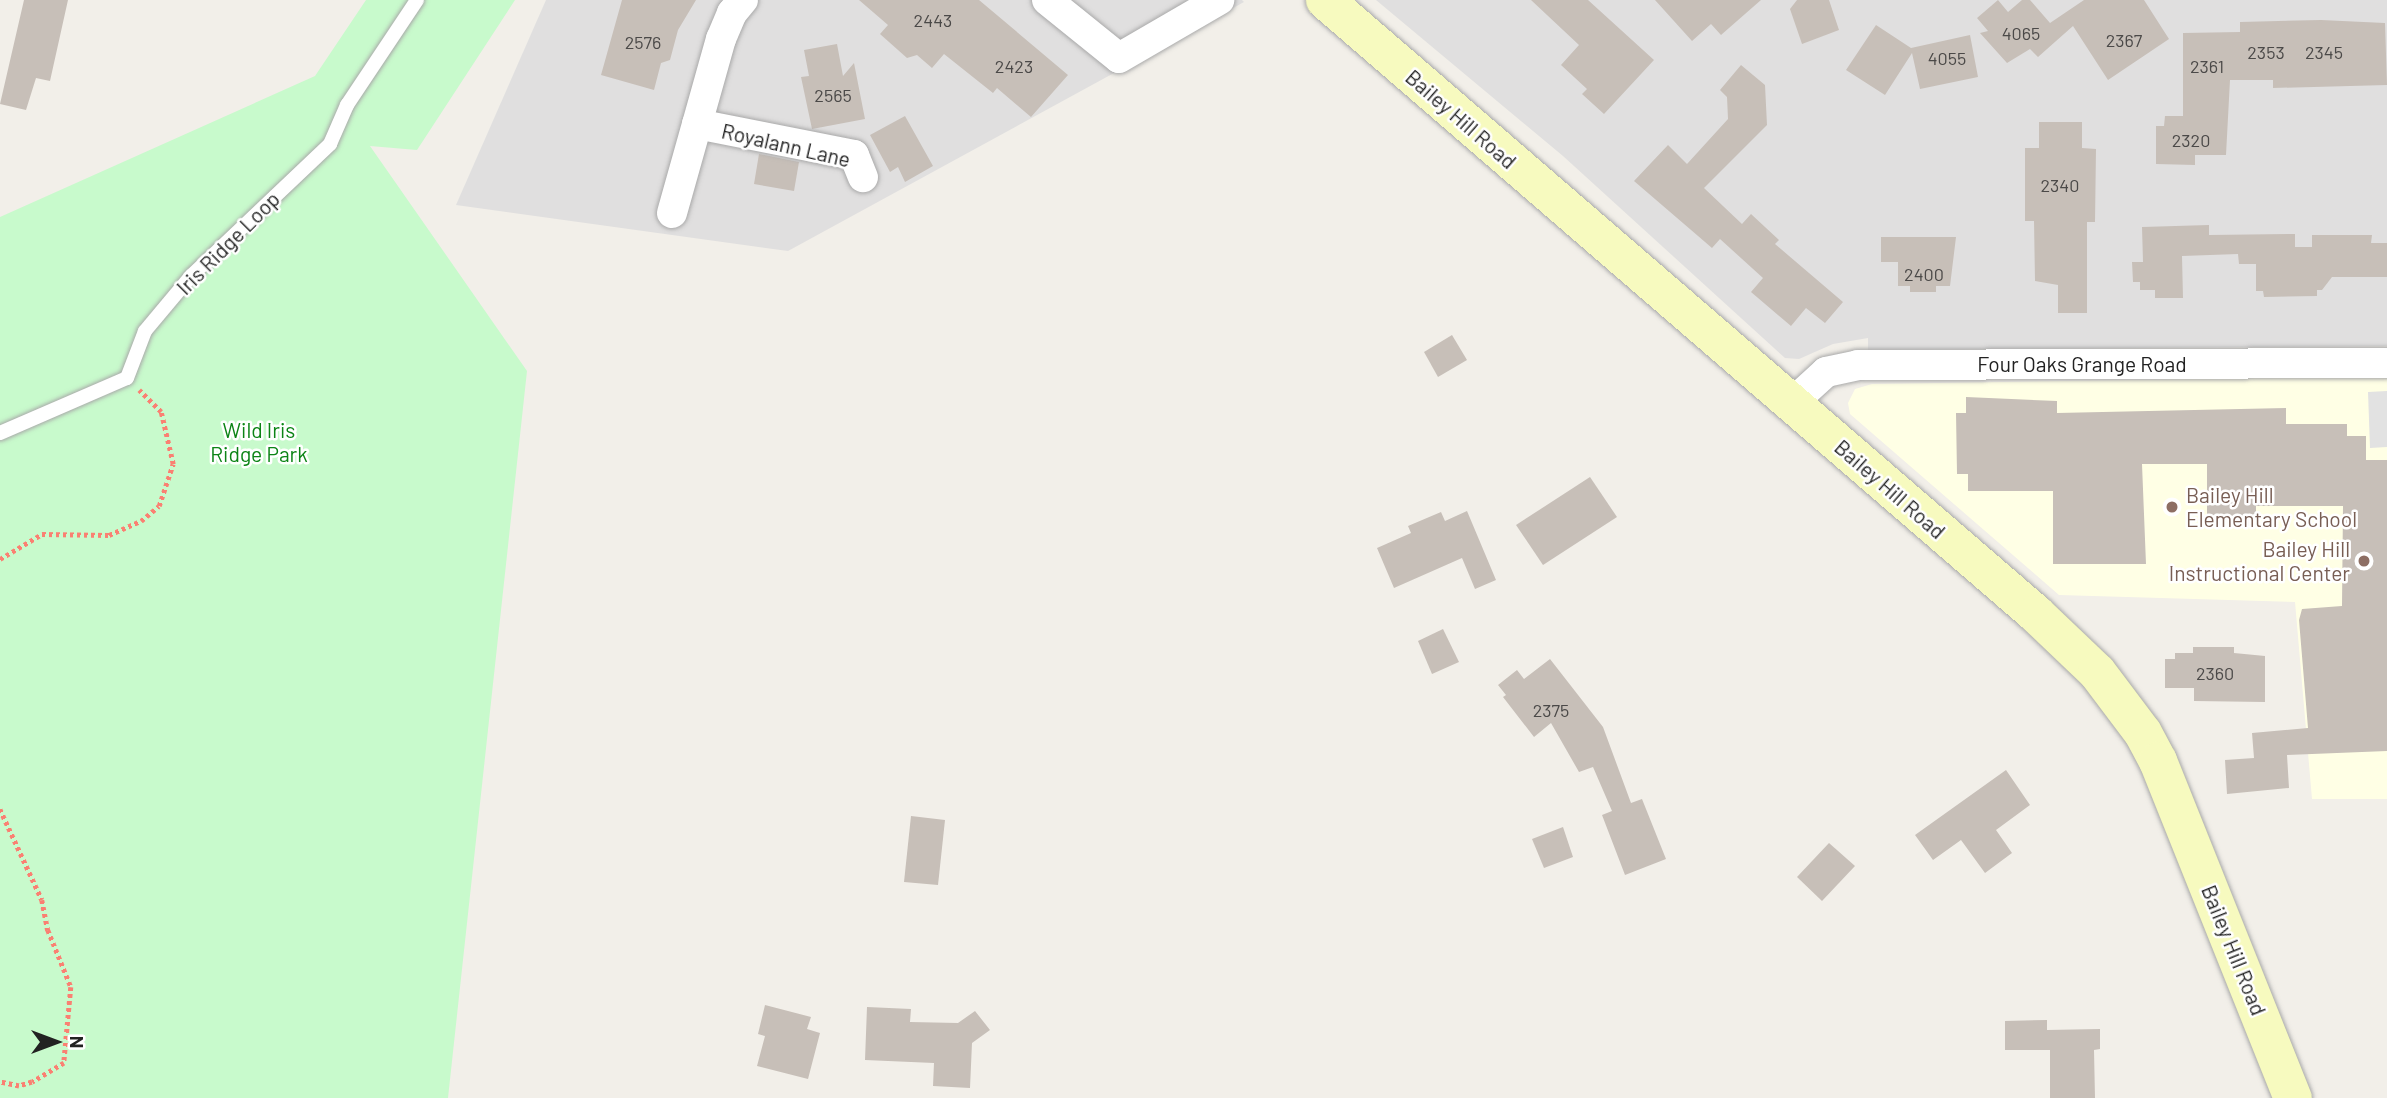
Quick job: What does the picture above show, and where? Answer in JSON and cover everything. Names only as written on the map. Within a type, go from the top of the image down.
[{"type":"main road","name":"Bailey Hill Road","points":[[1325,0],[2036,614],[2121,700],[2143,733],[2172,792],[2293,1098]]},
{"type":"street","name":"Royalann Lane","points":[[672,213],[725,26],[743,0]]},
{"type":"street","points":[[1047,0],[1119,58],[1219,0]]},
{"type":"street","name":"Royalann Lane","points":[[697,124],[854,155],[863,177]]},
{"type":"street","name":"Four Oaks Grange Road","points":[[1791,404],[1826,372],[1858,365],[2387,363]]},
{"type":"lane","name":"Iris Ridge Loop","points":[[134,367],[145,331],[191,276],[330,144],[347,105],[417,0]]},
{"type":"lane","points":[[0,433],[127,378],[134,367]]},
{"type":"path","points":[[0,559],[42,534],[109,535],[141,521],[163,500],[173,464],[161,412],[134,384],[134,367]]},
{"type":"path","points":[[0,809],[43,900],[48,930],[71,987],[64,1063],[32,1083],[19,1086],[0,1082]]},
{"type":"shaded area","points":[[546,0],[1244,2],[788,251],[456,205]]},
{"type":"shaded area","points":[[1376,0],[2387,0],[2387,346],[1868,350],[1868,338],[1833,344],[1799,359],[1785,358],[1563,156]]},
{"type":"shaded area","name":"Bailey Hill Elementary School","points":[[2387,376],[2387,799],[2312,799],[2295,602],[2059,595],[1850,414],[1848,403],[1855,389],[1872,384]]},
{"type":"shaded area","points":[[2387,391],[2387,447],[2370,448],[2368,392]]},
{"type":"green space","name":"Wild Iris Ridge Park","points":[[366,0],[515,0],[417,150],[370,146],[527,371],[448,1098],[0,1098],[0,217],[315,76]]},
{"type":"building","points":[[24,0],[68,0],[50,81],[36,78],[26,110],[0,104]]},
{"type":"building","points":[[622,0],[696,0],[678,30],[670,60],[661,63],[654,90],[601,75]]},
{"type":"building","points":[[859,0],[979,0],[1068,75],[1031,117],[997,88],[993,93],[944,54],[932,68],[917,55],[907,58],[880,34],[888,25]]},
{"type":"building","points":[[1531,0],[1588,0],[1654,60],[1604,114],[1582,94],[1587,89],[1561,65],[1579,45]]},
{"type":"building","points":[[1655,0],[1761,0],[1721,35],[1711,24],[1692,41]]},
{"type":"building","points":[[1797,0],[1829,0],[1839,30],[1802,44],[1790,9]]},
{"type":"building","points":[[1998,0],[2008,12],[2022,0],[2030,0],[2050,23],[2084,0],[2144,0],[2169,39],[2108,80],[2073,26],[2038,57],[2030,49],[2007,63],[1980,33],[1988,31],[1977,18]]},
{"type":"building","points":[[2321,20],[2385,23],[2387,85],[2273,88],[2273,80],[2230,80],[2226,155],[2195,155],[2195,165],[2156,164],[2156,126],[2164,126],[2165,116],[2183,116],[2183,33],[2240,32],[2240,22]]},
{"type":"building","points":[[1876,25],[1911,48],[1970,35],[1978,77],[1920,89],[1912,53],[1885,95],[1846,70]]},
{"type":"building","points":[[837,44],[843,76],[854,63],[865,119],[812,129],[801,77],[809,76],[804,50]]},
{"type":"building","points":[[1741,65],[1765,85],[1767,125],[1704,188],[1742,224],[1751,214],[1779,240],[1775,244],[1843,302],[1825,323],[1806,308],[1791,326],[1751,292],[1763,278],[1720,239],[1712,248],[1634,181],[1668,145],[1687,164],[1728,119],[1727,97],[1720,90]]},
{"type":"building","points":[[905,116],[933,166],[905,182],[898,167],[890,172],[870,135]]},
{"type":"building","points":[[2039,122],[2082,122],[2082,148],[2096,149],[2095,222],[2087,222],[2087,313],[2058,313],[2058,285],[2035,281],[2034,221],[2025,221],[2025,148],[2039,148]]},
{"type":"building","points":[[759,154],[799,162],[794,191],[754,184]]},
{"type":"building","points":[[2209,225],[2209,235],[2295,234],[2295,247],[2312,247],[2312,235],[2372,235],[2371,243],[2387,243],[2387,277],[2332,277],[2322,290],[2317,290],[2317,296],[2264,297],[2263,291],[2256,291],[2256,264],[2239,264],[2238,254],[2182,256],[2183,298],[2155,298],[2155,290],[2140,290],[2140,282],[2133,282],[2132,262],[2143,262],[2142,227]]},
{"type":"building","points":[[1881,237],[1956,237],[1950,286],[1936,286],[1936,292],[1910,292],[1910,286],[1898,286],[1898,262],[1881,262]]},
{"type":"building","points":[[1452,335],[1467,360],[1438,377],[1424,352]]},
{"type":"building","points":[[1966,397],[2057,401],[2057,413],[2286,408],[2286,424],[2347,424],[2347,436],[2366,436],[2366,460],[2387,460],[2387,751],[2287,755],[2289,788],[2227,794],[2225,760],[2254,758],[2252,733],[2308,728],[2299,620],[2302,609],[2342,606],[2343,506],[2256,506],[2256,526],[2207,526],[2207,464],[2142,464],[2146,564],[2053,564],[2053,491],[1968,491],[1968,474],[1957,474],[1956,413],[1966,413]]},
{"type":"building","points":[[1590,477],[1617,517],[1543,565],[1516,525]]},
{"type":"building","points":[[1467,511],[1496,580],[1475,589],[1462,558],[1394,588],[1377,548],[1411,533],[1408,526],[1441,512],[1445,521]]},
{"type":"building","points":[[1443,629],[1459,662],[1432,674],[1418,641]]},
{"type":"building","points":[[2193,647],[2234,647],[2234,653],[2265,656],[2265,702],[2194,701],[2194,688],[2165,688],[2165,659],[2175,659],[2175,653],[2193,653]]},
{"type":"building","points":[[1550,659],[1603,727],[1631,803],[1642,799],[1666,859],[1625,875],[1602,815],[1612,811],[1593,767],[1579,772],[1551,723],[1534,737],[1503,697],[1506,695],[1498,685],[1517,670],[1524,679]]},
{"type":"building","points":[[2006,770],[2030,805],[1996,830],[2012,853],[1985,873],[1961,840],[1933,860],[1915,835]]},
{"type":"building","points":[[911,816],[945,820],[938,885],[904,882]]},
{"type":"building","points":[[1563,827],[1573,857],[1544,868],[1532,839]]},
{"type":"building","points":[[1829,843],[1855,866],[1822,901],[1797,877]]},
{"type":"building","points":[[765,1005],[811,1017],[807,1029],[820,1033],[808,1079],[757,1066],[765,1036],[758,1034]]},
{"type":"building","points":[[867,1007],[911,1009],[910,1022],[958,1023],[975,1011],[990,1030],[972,1043],[970,1088],[933,1086],[934,1063],[865,1060]]},
{"type":"building","points":[[2047,1020],[2047,1030],[2100,1029],[2100,1049],[2094,1050],[2095,1098],[2050,1098],[2050,1050],[2005,1050],[2005,1021]]},
{"type":"place","name":"Bailey Hill Elementary School","points":[[2172,507]]},
{"type":"place","name":"Bailey Hill Instructional Center","points":[[2364,561]]}]
